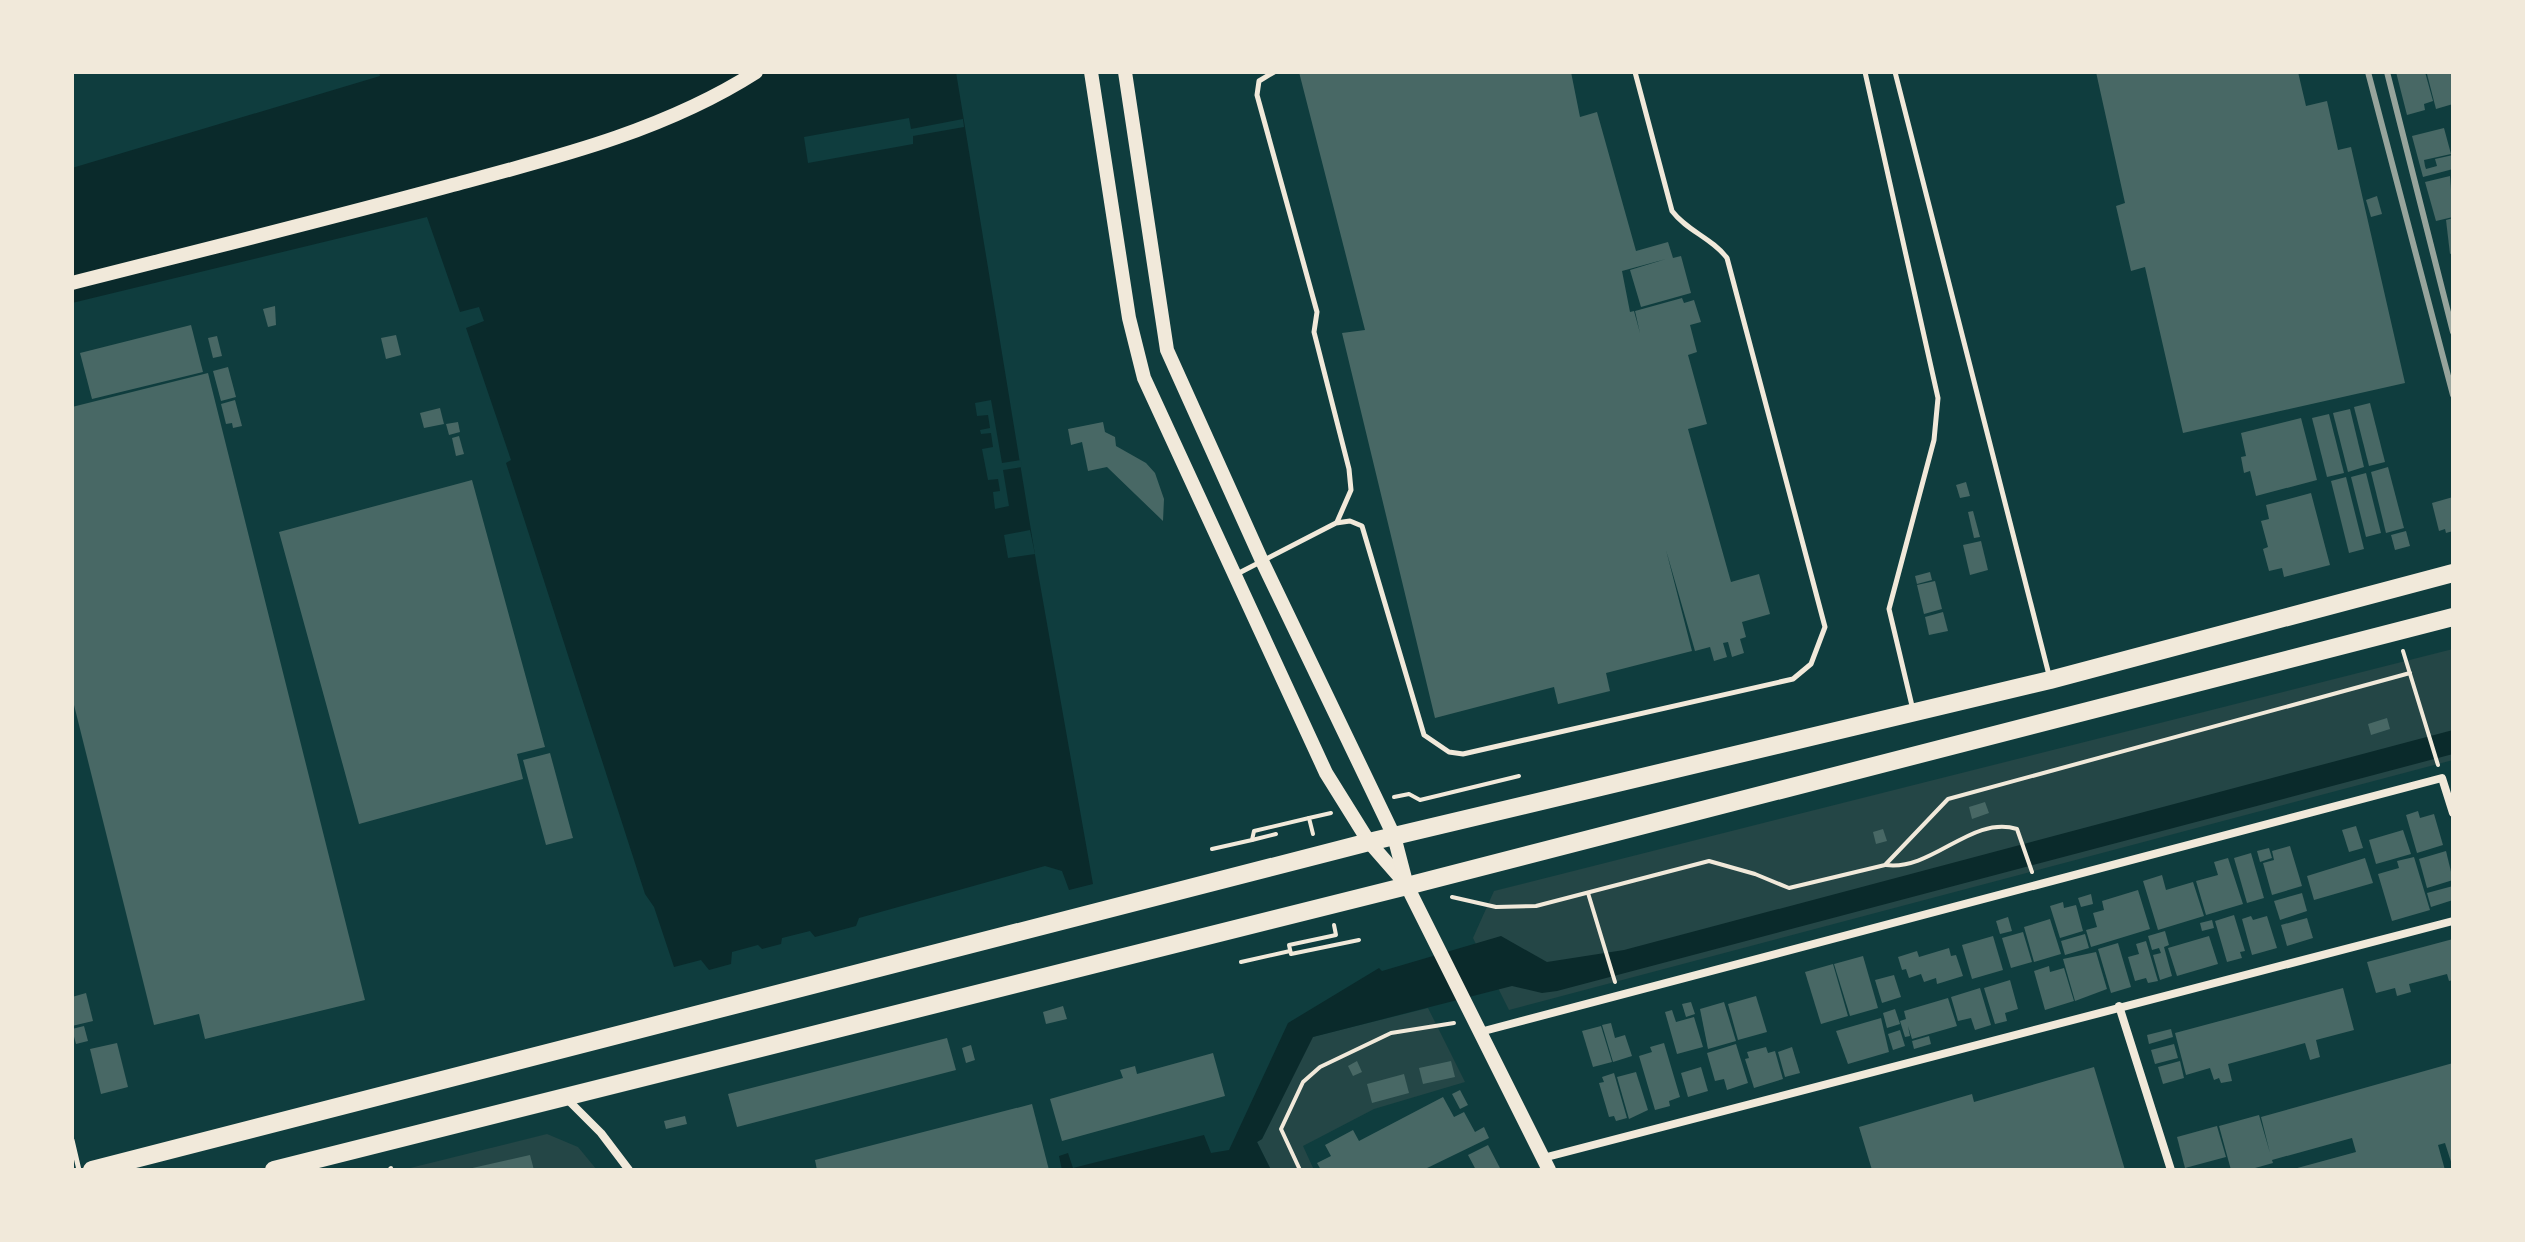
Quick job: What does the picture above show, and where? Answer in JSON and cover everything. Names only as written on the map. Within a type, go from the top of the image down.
[{"type":"main road","points":[[92,1170],[1369,842],[2050,680],[2453,573]]},
{"type":"main road","points":[[274,1170],[1407,886],[2453,617]]},
{"type":"street","points":[[72,283],[408,197],[621,137],[682,111],[756,72]]},
{"type":"street","points":[[1091,72],[1129,318],[1144,378],[1326,773],[1369,842],[1407,886]]},
{"type":"street","points":[[1125,72],[1167,350],[1262,561],[1394,836],[1407,886],[1546,1164],[2119,1006],[2453,921]]},
{"type":"street","points":[[1477,1026],[2442,778],[2453,813]]},
{"type":"street","points":[[2119,1006],[2171,1170]]},
{"type":"street","points":[[565,1097],[601,1133],[629,1170]]},
{"type":"lane","points":[[1274,72],[1259,81],[1257,95],[1317,312],[1314,332],[1349,469],[1351,490],[1336,523]]},
{"type":"lane","points":[[1236,575],[1336,523],[1350,521],[1362,526],[1424,735],[1449,752],[1463,754],[1793,679],[1811,664],[1825,627],[1727,258],[1718,246],[1680,222],[1672,211],[1635,72]]},
{"type":"lane","points":[[1865,72],[1938,398],[1934,440],[1889,609],[1896,651],[1913,711]]},
{"type":"lane","points":[[1895,72],[2050,680]]},
{"type":"lane","points":[[72,1140],[79,1170]]},
{"type":"path","points":[[2397,631],[2437,761]]},
{"type":"path","points":[[1885,865],[1948,799],[2410,673]]},
{"type":"path","points":[[1420,800],[1519,776]]},
{"type":"path","points":[[1252,840],[1254,831],[1309,818]]},
{"type":"path","points":[[1452,897],[1513,908],[1588,893],[1709,861],[1789,888],[1885,865],[1902,867],[1924,860],[1997,825],[2017,829],[2032,870]]},
{"type":"path","points":[[1212,849],[1276,834]]},
{"type":"path","points":[[1588,893],[1614,981]]},
{"type":"path","points":[[1290,951],[1289,945],[1336,935]]},
{"type":"path","points":[[1241,962],[1359,940]]},
{"type":"path","points":[[1300,1170],[1281,1129],[1303,1082],[1311,1074],[1391,1033],[1477,1026]]},
{"type":"shaded area","points":[[379,72],[956,72],[1037,567],[1093,884],[1069,890],[1062,871],[1045,866],[859,918],[856,926],[815,937],[810,931],[782,938],[781,944],[762,949],[758,945],[732,952],[731,964],[709,970],[701,960],[674,967],[654,907],[645,894],[506,463],[511,460],[466,328],[484,321],[479,307],[460,312],[427,217],[72,303],[72,168],[380,76]]},
{"type":"shaded area","points":[[2453,649],[2453,760],[1509,1010],[1473,938],[1494,891]]},
{"type":"shaded area","points":[[2453,730],[2453,754],[1557,991],[1542,993],[1512,986],[1313,1037],[1262,1139],[1257,1142],[1271,1170],[1062,1170],[1059,1156],[1068,1153],[1073,1168],[1204,1135],[1211,1153],[1229,1150],[1288,1023],[1379,968],[1382,971],[1501,936],[1547,962],[1624,950]]},
{"type":"shaded area","points":[[1428,1008],[1465,1082],[1374,1109],[1303,1146],[1314,1170],[1271,1170],[1257,1142],[1262,1139],[1312,1037]]},
{"type":"shaded area","points":[[547,1134],[578,1147],[597,1170],[402,1170]]},
{"type":"pier","points":[[909,118],[911,129],[963,119],[964,127],[913,136],[913,144],[808,163],[804,137]]},
{"type":"pier","points":[[991,400],[1002,463],[1021,460],[1022,467],[1003,470],[1009,506],[995,509],[993,492],[1000,491],[998,479],[988,480],[982,449],[993,447],[991,433],[981,434],[980,430],[990,428],[988,415],[977,416],[975,403]]},
{"type":"pier","points":[[1030,530],[1035,554],[1008,558],[1004,535]]},
{"type":"building","points":[[1299,72],[1571,72],[1580,117],[1597,112],[1636,251],[1668,242],[1673,258],[1681,256],[1691,293],[1641,307],[1630,270],[1666,259],[1622,271],[1630,312],[1634,311],[1640,333],[1635,311],[1682,298],[1684,303],[1694,300],[1701,322],[1690,325],[1697,352],[1688,355],[1707,424],[1688,429],[1731,582],[1759,574],[1770,614],[1742,622],[1746,637],[1740,639],[1744,653],[1732,657],[1728,642],[1723,643],[1727,657],[1714,661],[1710,647],[1695,651],[1666,550],[1692,651],[1606,673],[1610,691],[1558,704],[1554,687],[1435,718],[1342,333],[1365,330]]},
{"type":"building","points":[[2096,72],[2298,72],[2306,106],[2327,101],[2338,150],[2351,147],[2405,383],[2183,433],[2145,267],[2131,271],[2116,206],[2125,203]]},
{"type":"building","points":[[2396,72],[2425,72],[2433,101],[2424,104],[2425,110],[2407,115]]},
{"type":"building","points":[[2453,72],[2453,104],[2436,109],[2427,74]]},
{"type":"building","points":[[2444,128],[2451,154],[2424,160],[2425,166],[2426,169],[2437,166],[2435,159],[2453,155],[2453,169],[2423,177],[2412,136]]},
{"type":"building","points":[[2450,176],[2453,217],[2436,221],[2425,182]]},
{"type":"building","points":[[2377,196],[2382,214],[2371,217],[2366,200]]},
{"type":"building","points":[[2453,218],[2453,253],[2450,254],[2446,220]]},
{"type":"building","points":[[275,306],[276,325],[268,327],[263,309]]},
{"type":"building","points":[[191,325],[203,372],[92,399],[80,353]]},
{"type":"building","points":[[396,335],[401,355],[386,359],[381,338]]},
{"type":"building","points":[[217,336],[222,356],[213,358],[208,338]]},
{"type":"building","points":[[228,367],[236,397],[221,401],[213,371]]},
{"type":"building","points":[[208,373],[365,1000],[205,1039],[199,1014],[154,1025],[72,697],[72,407]]},
{"type":"building","points":[[235,400],[242,426],[233,428],[232,423],[226,424],[221,404]]},
{"type":"building","points":[[2370,403],[2385,462],[2369,466],[2354,407]]},
{"type":"building","points":[[440,408],[444,424],[424,428],[420,413]]},
{"type":"building","points":[[2350,409],[2364,467],[2348,472],[2333,413]]},
{"type":"building","points":[[2329,414],[2344,473],[2327,477],[2312,418]]},
{"type":"building","points":[[2301,418],[2317,480],[2256,496],[2250,471],[2244,473],[2241,457],[2246,456],[2241,433]]},
{"type":"building","points":[[458,422],[460,432],[449,435],[446,424]]},
{"type":"building","points":[[1103,422],[1105,432],[1115,437],[1116,446],[1146,463],[1155,473],[1164,499],[1163,521],[1107,467],[1088,471],[1082,442],[1071,445],[1068,429]]},
{"type":"building","points":[[459,436],[464,454],[456,456],[452,438]]},
{"type":"building","points":[[2388,467],[2404,528],[2386,533],[2371,472]]},
{"type":"building","points":[[2366,473],[2381,533],[2366,537],[2351,477]]},
{"type":"building","points":[[2346,477],[2364,549],[2349,553],[2331,481]]},
{"type":"building","points":[[472,480],[545,747],[517,754],[523,779],[359,824],[279,532]]},
{"type":"building","points":[[1966,482],[1970,496],[1960,498],[1956,485]]},
{"type":"building","points":[[2311,493],[2330,565],[2284,577],[2282,568],[2269,571],[2263,549],[2268,547],[2261,521],[2269,519],[2266,505]]},
{"type":"building","points":[[2453,497],[2453,531],[2439,531],[2432,503]]},
{"type":"building","points":[[1973,511],[1980,537],[1974,538],[1968,512]]},
{"type":"building","points":[[2406,531],[2410,546],[2395,550],[2391,535]]},
{"type":"building","points":[[1981,541],[1988,570],[1970,575],[1963,545]]},
{"type":"building","points":[[1930,572],[1932,580],[1917,584],[1915,576]]},
{"type":"building","points":[[1935,581],[1942,609],[1924,614],[1917,585]]},
{"type":"building","points":[[1943,612],[1948,631],[1929,635],[1925,617]]},
{"type":"building","points":[[2387,718],[2390,729],[2371,735],[2368,724]]},
{"type":"building","points":[[550,753],[573,838],[546,845],[523,760]]},
{"type":"building","points":[[1985,802],[1989,813],[1972,819],[1969,807]]},
{"type":"building","points":[[2418,811],[2420,818],[2434,814],[2443,845],[2417,853],[2406,815]]},
{"type":"building","points":[[2356,826],[2363,848],[2349,852],[2342,830]]},
{"type":"building","points":[[1883,829],[1887,841],[1876,844],[1873,832]]},
{"type":"building","points":[[2403,830],[2411,854],[2376,864],[2369,840]]},
{"type":"building","points":[[2290,846],[2302,886],[2272,895],[2263,863],[2274,860],[2272,851]]},
{"type":"building","points":[[2269,848],[2272,858],[2260,862],[2257,851]]},
{"type":"building","points":[[2446,851],[2453,880],[2427,888],[2419,859]]},
{"type":"building","points":[[2251,853],[2264,898],[2247,903],[2234,858]]},
{"type":"building","points":[[2414,857],[2430,910],[2392,921],[2378,874],[2399,868],[2397,861]]},
{"type":"building","points":[[2228,858],[2243,904],[2206,915],[2196,881],[2218,875],[2214,862]]},
{"type":"building","points":[[2365,858],[2373,883],[2314,900],[2307,876]]},
{"type":"building","points":[[2162,875],[2166,890],[2193,882],[2204,916],[2158,930],[2143,881]]},
{"type":"building","points":[[2453,886],[2453,900],[2431,907],[2427,893]]},
{"type":"building","points":[[2138,890],[2150,929],[2091,947],[2086,930],[2097,927],[2093,913],[2104,910],[2102,901]]},
{"type":"building","points":[[2302,893],[2307,911],[2280,920],[2274,901]]},
{"type":"building","points":[[2091,894],[2093,904],[2081,907],[2078,898]]},
{"type":"building","points":[[2063,902],[2064,908],[2076,905],[2083,931],[2060,938],[2050,906]]},
{"type":"building","points":[[2234,915],[2245,951],[2240,952],[2242,958],[2227,962],[2215,921]]},
{"type":"building","points":[[2251,916],[2253,920],[2267,916],[2277,948],[2252,955],[2242,919]]},
{"type":"building","points":[[2008,917],[2012,931],[2000,934],[1996,921]]},
{"type":"building","points":[[2307,918],[2313,938],[2287,946],[2281,925]]},
{"type":"building","points":[[2050,919],[2061,954],[2034,962],[2024,927]]},
{"type":"building","points":[[2212,920],[2214,928],[2202,931],[2200,923]]},
{"type":"building","points":[[2165,931],[2169,945],[2164,947],[2172,976],[2160,980],[2153,955],[2161,953],[2159,948],[2152,950],[2148,936]]},
{"type":"building","points":[[2023,932],[2032,962],[2011,968],[2002,938]]},
{"type":"building","points":[[2085,934],[2089,948],[2065,955],[2061,941]]},
{"type":"building","points":[[1993,936],[2003,970],[1972,979],[1962,945]]},
{"type":"building","points":[[2209,936],[2218,964],[2177,976],[2168,948]]},
{"type":"building","points":[[2453,939],[2453,980],[2449,981],[2447,974],[2409,984],[2411,992],[2397,996],[2395,988],[2376,993],[2367,962]]},
{"type":"building","points":[[2146,941],[2158,981],[2148,983],[2146,978],[2135,981],[2128,957],[2139,954],[2136,944]]},
{"type":"building","points":[[2118,943],[2131,987],[2111,993],[2098,949]]},
{"type":"building","points":[[1949,948],[1951,956],[1956,955],[1963,976],[1937,984],[1936,978],[1924,982],[1921,974],[1909,978],[1906,969],[1902,970],[1898,957],[1917,951],[1919,957]]},
{"type":"building","points":[[2096,952],[2107,989],[2075,1001],[2063,959]]},
{"type":"building","points":[[1863,956],[1878,1008],[1850,1016],[1834,964]]},
{"type":"building","points":[[1833,964],[1848,1016],[1821,1024],[1805,972]]},
{"type":"building","points":[[2049,966],[2050,972],[2064,968],[2074,1001],[2045,1010],[2034,971]]},
{"type":"building","points":[[1894,975],[1901,997],[1882,1003],[1875,980]]},
{"type":"building","points":[[2010,980],[2018,1009],[2005,1013],[2007,1021],[1995,1024],[1984,988]]},
{"type":"building","points":[[1980,988],[1991,1025],[1975,1030],[1971,1018],[1958,1021],[1951,997]]},
{"type":"building","points":[[2343,988],[2354,1030],[2316,1040],[2320,1057],[2310,1060],[2305,1043],[2228,1064],[2232,1081],[2221,1083],[2219,1078],[2214,1080],[2210,1068],[2186,1075],[2175,1033]]},
{"type":"building","points":[[86,993],[93,1021],[72,1026],[72,997]]},
{"type":"building","points":[[1756,996],[1767,1032],[1738,1040],[1728,1004]]},
{"type":"building","points":[[1948,998],[1957,1026],[1912,1039],[1908,1026],[1910,1036],[1905,1037],[1900,1021],[1906,1019],[1904,1011]]},
{"type":"building","points":[[1691,1002],[1695,1014],[1686,1017],[1682,1004]]},
{"type":"building","points":[[1724,1002],[1736,1041],[1708,1049],[1700,1009]]},
{"type":"building","points":[[1063,1006],[1067,1019],[1046,1024],[1043,1012]]},
{"type":"building","points":[[1895,1009],[1900,1024],[1887,1028],[1883,1013]]},
{"type":"building","points":[[1672,1010],[1676,1022],[1694,1017],[1703,1047],[1677,1054],[1665,1012]]},
{"type":"building","points":[[1881,1018],[1889,1052],[1848,1064],[1836,1031]]},
{"type":"building","points":[[1611,1023],[1615,1038],[1625,1035],[1632,1056],[1613,1062],[1602,1025]]},
{"type":"building","points":[[84,1026],[88,1041],[76,1044],[72,1029]]},
{"type":"building","points":[[1601,1026],[1612,1062],[1593,1067],[1582,1031]]},
{"type":"building","points":[[2171,1029],[2173,1037],[2149,1044],[2147,1035]]},
{"type":"building","points":[[1900,1030],[1905,1046],[1893,1050],[1888,1034]]},
{"type":"building","points":[[1929,1036],[1931,1044],[1914,1049],[1912,1041]]},
{"type":"building","points":[[947,1038],[956,1070],[737,1127],[728,1094]]},
{"type":"building","points":[[117,1043],[128,1087],[101,1094],[90,1049]]},
{"type":"building","points":[[1664,1043],[1680,1097],[1669,1101],[1670,1106],[1655,1110],[1639,1056],[1652,1052],[1650,1047]]},
{"type":"building","points":[[1736,1044],[1748,1083],[1727,1090],[1724,1079],[1715,1081],[1707,1053]]},
{"type":"building","points":[[2174,1044],[2178,1058],[2155,1064],[2151,1050]]},
{"type":"building","points":[[971,1045],[975,1060],[966,1063],[962,1048]]},
{"type":"building","points":[[1766,1047],[1768,1053],[1775,1051],[1783,1079],[1754,1088],[1745,1059],[1749,1058],[1747,1052]]},
{"type":"building","points":[[1792,1047],[1800,1073],[1785,1077],[1778,1052]]},
{"type":"building","points":[[1213,1053],[1225,1096],[1062,1141],[1050,1099],[1123,1078],[1120,1070],[1135,1066],[1137,1074]]},
{"type":"building","points":[[1357,1061],[1362,1072],[1353,1076],[1348,1066]]},
{"type":"building","points":[[1451,1061],[1455,1077],[1423,1084],[1419,1068]]},
{"type":"building","points":[[2180,1061],[2184,1078],[2163,1084],[2158,1067]]},
{"type":"building","points":[[2453,1063],[2453,1168],[2445,1143],[2438,1145],[2445,1170],[2290,1170],[2356,1152],[2352,1138],[2272,1160],[2273,1163],[2248,1170],[2231,1170],[2219,1126],[2259,1115],[2270,1153],[2261,1117]]},
{"type":"building","points":[[1701,1067],[1708,1091],[1688,1097],[1681,1073]]},
{"type":"building","points":[[2094,1067],[2125,1170],[1872,1170],[1859,1127],[1972,1094],[1974,1102]]},
{"type":"building","points":[[1636,1072],[1648,1110],[1629,1119],[1617,1077]]},
{"type":"building","points":[[1614,1073],[1627,1118],[1616,1121],[1614,1116],[1609,1117],[1599,1083],[1604,1082],[1602,1077]]},
{"type":"building","points":[[1404,1074],[1409,1093],[1372,1103],[1367,1084]]},
{"type":"building","points":[[1460,1090],[1468,1105],[1460,1109],[1452,1094]]},
{"type":"building","points":[[1443,1097],[1454,1117],[1464,1112],[1475,1132],[1484,1127],[1489,1138],[1423,1170],[1321,1170],[1317,1163],[1331,1156],[1325,1145],[1353,1130],[1359,1141]]},
{"type":"building","points":[[1032,1104],[1049,1170],[817,1170],[815,1160]]},
{"type":"building","points":[[685,1116],[687,1124],[666,1129],[664,1121]]},
{"type":"building","points":[[2217,1126],[2226,1157],[2185,1168],[2177,1137]]},
{"type":"building","points":[[1488,1145],[1501,1170],[1476,1170],[1468,1155]]},
{"type":"building","points":[[530,1155],[534,1170],[468,1170],[468,1169]]},
{"type":"railway","points":[[2368,72],[2453,395]]},
{"type":"railway","points":[[2387,72],[2453,332]]}]
